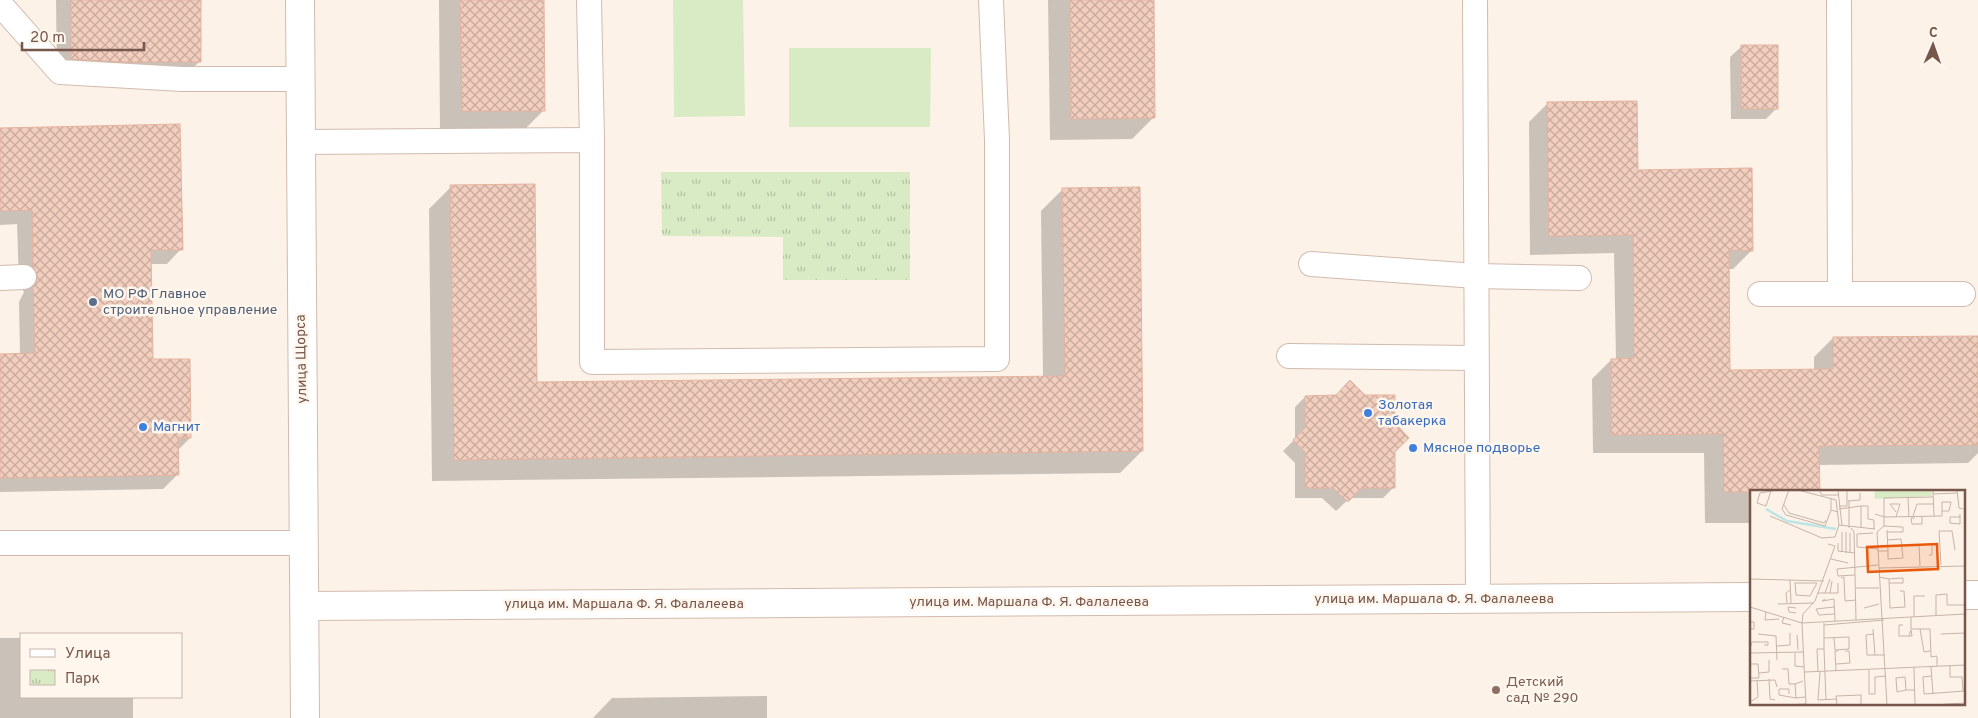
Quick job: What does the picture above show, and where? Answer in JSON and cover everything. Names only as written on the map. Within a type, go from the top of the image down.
[{"type":"street","name":"улица Щорса","points":[[300,0],[306,718]]},
{"type":"street","name":"улица им. Маршала Ф. Я. Фалалеева","points":[[305,606],[1750,597]]},
{"type":"lane","points":[[589,0],[592,140],[592,362],[998,359],[997,140],[991,0]]},
{"type":"lane","points":[[1475,0],[1478,598]]},
{"type":"lane","points":[[1839,0],[1840,294]]},
{"type":"lane","points":[[0,4],[60,72],[182,79],[300,79]]},
{"type":"lane","points":[[300,142],[592,140]]},
{"type":"lane","points":[[1311,264],[1476,276],[1580,278]]},
{"type":"lane","points":[[0,278],[24,277]]},
{"type":"lane","points":[[1760,294],[1963,294]]},
{"type":"lane","points":[[1289,356],[1476,358]]},
{"type":"lane","points":[[0,543],[305,543]]},
{"type":"green space","points":[[673,0],[743,0],[745,116],[674,117]]},
{"type":"green space","points":[[789,48],[931,48],[930,127],[789,127]]},
{"type":"green space","points":[[661,172],[910,172],[910,280],[783,280],[783,237],[662,236]]},
{"type":"building","points":[[71,0],[201,0],[201,62],[124,62],[71,59]]},
{"type":"building","points":[[460,0],[544,0],[545,111],[462,111]]},
{"type":"building","points":[[1070,0],[1154,0],[1155,118],[1071,119]]},
{"type":"building","points":[[1741,45],[1778,45],[1778,109],[1741,109]]},
{"type":"building","points":[[1637,101],[1638,170],[1752,168],[1753,251],[1729,250],[1730,370],[1833,369],[1833,337],[1978,336],[1978,445],[1819,446],[1820,490],[1724,492],[1723,434],[1611,435],[1611,359],[1634,358],[1633,235],[1549,236],[1547,102]]},
{"type":"building","name":"МО РФ Главное строительное управление","points":[[180,124],[183,250],[151,250],[153,359],[190,359],[191,438],[178,438],[179,475],[0,478],[0,354],[35,353],[33,287],[38,277],[33,267],[32,210],[0,211],[0,128]]},
{"type":"building","points":[[535,184],[537,382],[1065,376],[1062,188],[1140,187],[1143,451],[454,460],[450,185]]},
{"type":"building","points":[[1350,380],[1365,395],[1395,395],[1395,423],[1409,438],[1395,452],[1395,488],[1361,488],[1348,502],[1333,488],[1305,488],[1305,452],[1293,440],[1305,428],[1305,396],[1336,395]]},
{"type":"place","name":"МО РФ Главное строительное управление","points":[[93,302]]},
{"type":"place","name":"Золотая табакерка","points":[[1368,413]]},
{"type":"place","name":"Магнит","points":[[143,427]]},
{"type":"place","name":"Мясное подворье","points":[[1413,448]]},
{"type":"place","name":"Детский сад № 290","points":[[1496,690]]}]
